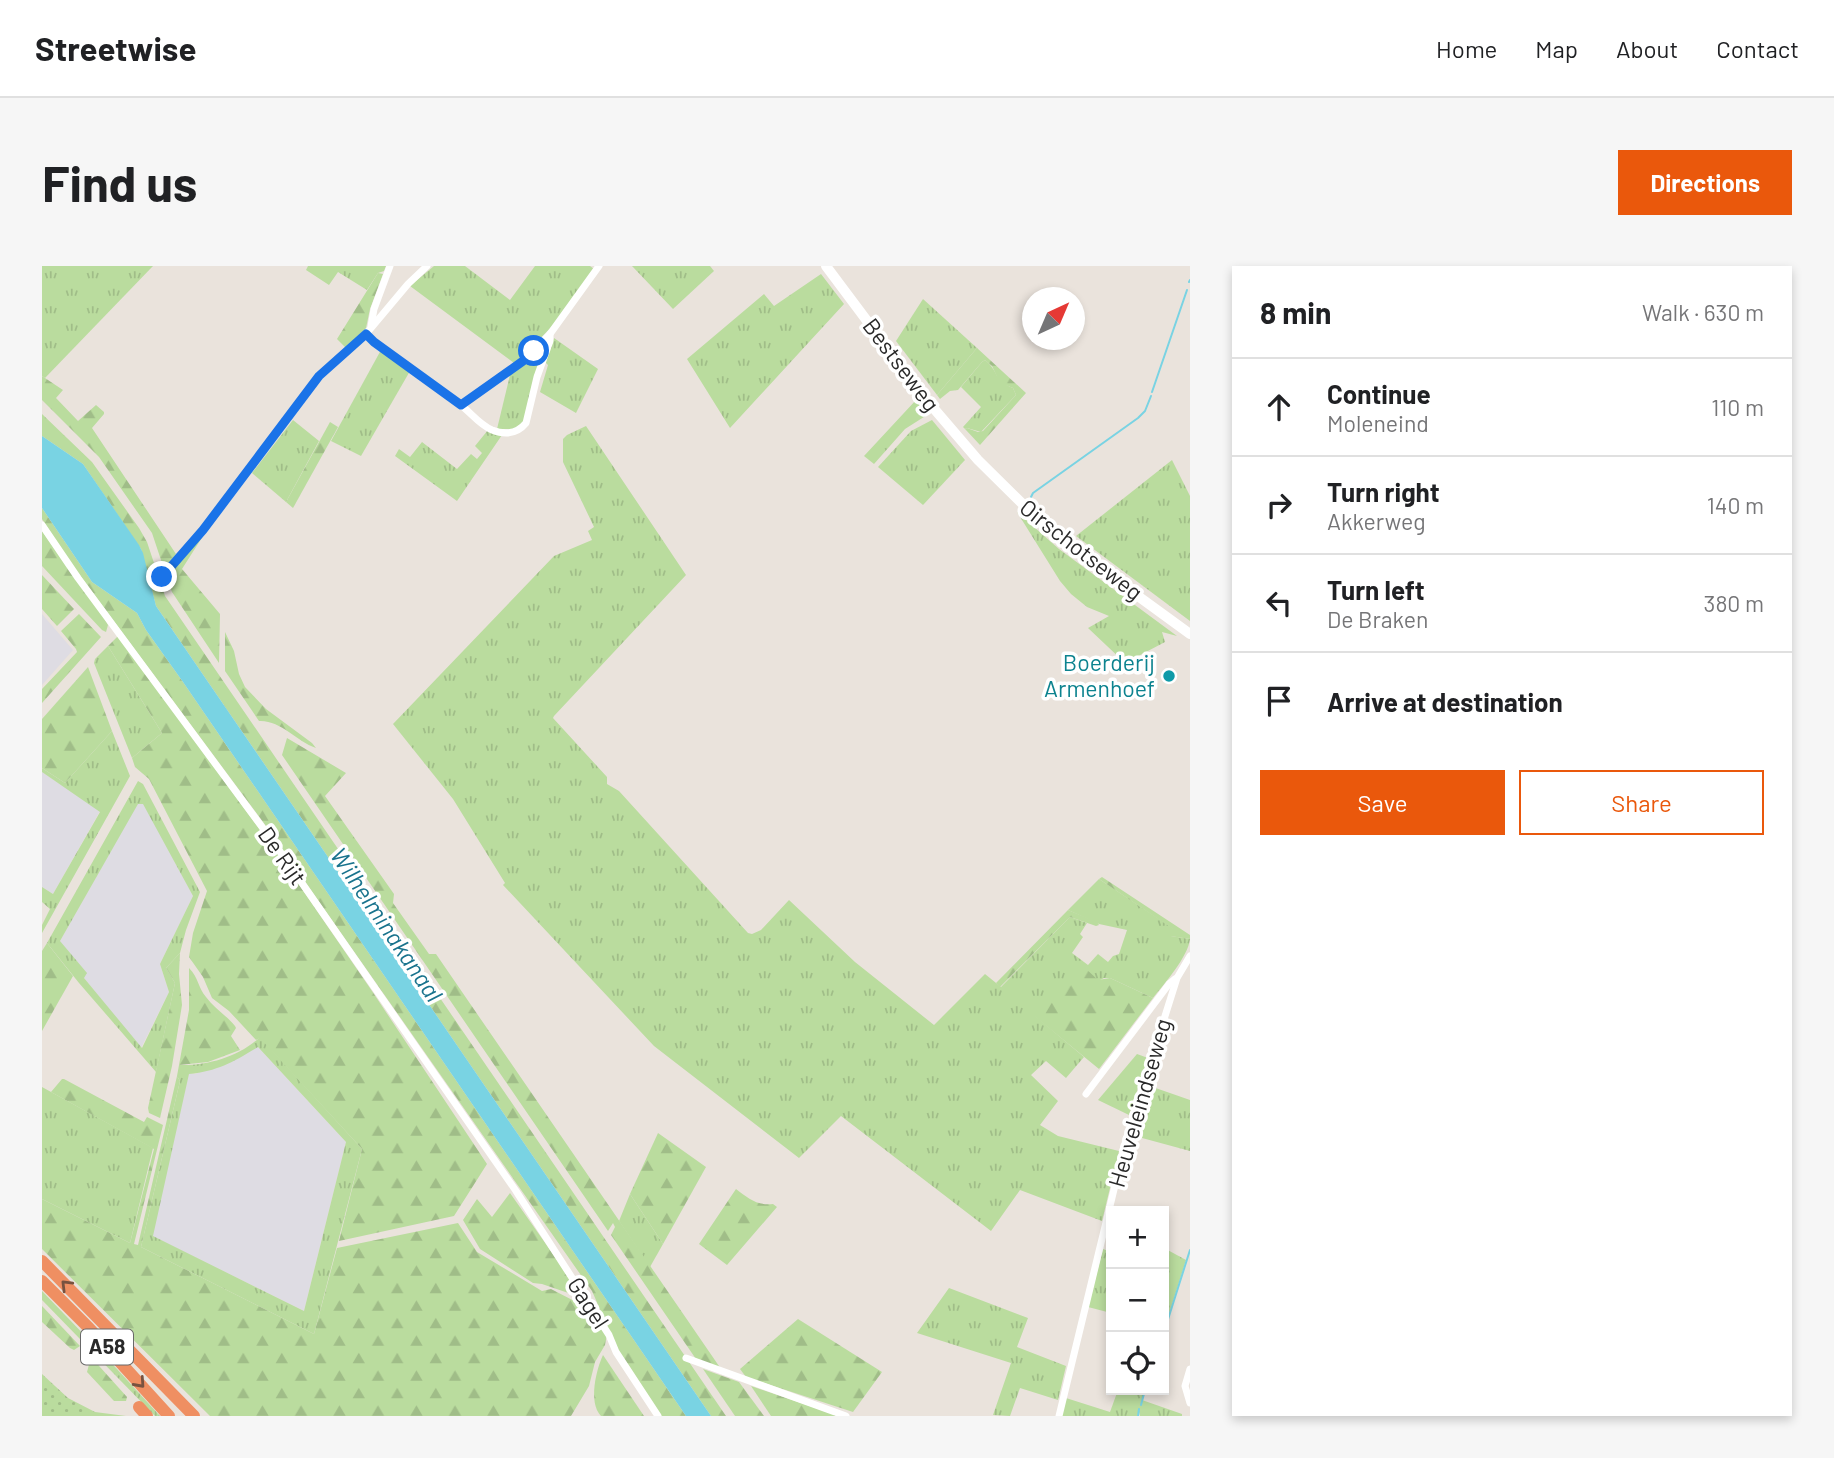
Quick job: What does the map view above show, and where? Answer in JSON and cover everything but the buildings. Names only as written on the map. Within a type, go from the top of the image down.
[{"type":"highway","name":"A58","points":[[42,1261],[194,1416]]},
{"type":"highway","name":"A58","points":[[42,1281],[107,1347],[169,1416]]},
{"type":"main road","name":"Bestseweg","points":[[827,266],[924,397],[978,460]]},
{"type":"main road","name":"Oirschotseweg","points":[[978,460],[1046,527],[1190,634]]},
{"type":"street","points":[[390,266],[368,332],[374,342],[490,429],[514,432],[526,424],[550,334]]},
{"type":"street","points":[[162,577],[203,530],[319,376],[368,332],[408,284],[427,266]]},
{"type":"street","points":[[461,405],[523,361],[550,334],[599,266]]},
{"type":"street","name":"De Rijt","points":[[42,525],[78,578],[279,850],[516,1191]]},
{"type":"street","name":"Heuveleindseweg","points":[[1059,1416],[1126,1140],[1177,978],[1190,956]]},
{"type":"street","points":[[1086,1094],[1169,984],[1177,978]]},
{"type":"street","name":"Gagel","points":[[516,1191],[658,1416]]},
{"type":"street","points":[[686,1358],[846,1416]]},
{"type":"street","points":[[1190,1369],[1185,1386],[1190,1403]]},
{"type":"shaded area","points":[[42,614],[73,650],[42,685]]},
{"type":"shaded area","points":[[42,772],[100,811],[53,894],[42,887]]},
{"type":"shaded area","points":[[138,803],[144,804],[193,896],[160,964],[169,992],[141,1048],[84,978],[60,941]]},
{"type":"shaded area","points":[[258,1047],[346,1142],[304,1311],[152,1236],[189,1073],[195,1074]]},
{"type":"green space","points":[[42,266],[153,266],[45,378],[42,376]]},
{"type":"green space","points":[[308,266],[386,266],[367,290],[338,272],[329,285],[306,270]]},
{"type":"green space","points":[[434,266],[465,266],[510,300],[535,266],[590,266],[594,269],[554,324],[514,363],[410,286]]},
{"type":"green space","points":[[632,266],[710,266],[714,271],[673,309]]},
{"type":"green space","points":[[378,273],[383,274],[366,328],[346,348],[337,339]]},
{"type":"green space","points":[[821,274],[844,304],[730,428],[687,359],[764,294],[774,306]]},
{"type":"green space","points":[[923,299],[977,348],[937,395],[896,341]]},
{"type":"green space","points":[[554,338],[598,369],[576,413],[540,392],[548,365],[545,362]]},
{"type":"green space","points":[[546,343],[524,421],[515,429],[497,429],[510,375]]},
{"type":"green space","points":[[977,348],[1026,393],[980,445],[965,429],[983,431],[1016,395],[1013,388],[1000,383],[992,366],[985,360],[958,390],[950,391],[940,399],[937,395]]},
{"type":"green space","points":[[381,350],[410,371],[361,456],[331,441]]},
{"type":"green space","points":[[985,360],[1002,382],[1013,388],[1016,395],[981,432],[963,427],[981,407],[961,387]]},
{"type":"green space","points":[[42,376],[63,390],[56,398],[78,421],[96,405],[104,412],[92,428],[176,554],[164,569],[152,533],[99,457],[42,400]]},
{"type":"green space","points":[[916,400],[927,415],[905,429],[874,464],[864,456]]},
{"type":"green space","points":[[42,414],[92,462],[139,528],[147,542],[165,596],[726,1416],[711,1416],[156,606],[141,549],[83,464],[42,436]]},
{"type":"green space","points":[[293,420],[319,441],[286,502],[252,473]]},
{"type":"green space","points":[[932,420],[965,460],[923,505],[878,467],[911,431]]},
{"type":"green space","points":[[330,422],[338,427],[293,508],[286,502]]},
{"type":"green space","points":[[586,426],[686,575],[553,718],[607,777],[607,784],[619,791],[748,933],[761,930],[789,900],[855,962],[934,1025],[985,974],[1001,987],[1070,917],[1087,923],[1080,934],[1083,937],[1072,953],[1088,965],[1098,954],[1108,962],[1119,954],[1127,930],[1099,924],[1068,910],[1099,879],[1174,929],[1171,936],[1190,939],[1180,962],[1153,998],[1110,978],[1104,978],[1034,1015],[1084,1057],[1066,1078],[1046,1061],[1031,1075],[1058,1101],[1040,1125],[1058,1136],[1119,1151],[1102,1221],[1020,1190],[991,1231],[841,1116],[799,1158],[654,1046],[503,885],[505,883],[453,799],[393,724],[554,556],[592,540],[588,531],[594,527],[563,462],[563,439]]},
{"type":"green space","points":[[488,430],[502,435],[457,501],[395,456],[399,449],[410,457],[422,442],[457,469],[471,454],[477,459],[482,453],[475,446]]},
{"type":"green space","points":[[1172,460],[1190,496],[1190,621],[1076,536]]},
{"type":"green space","points":[[42,508],[92,582],[137,613],[146,630],[686,1416],[661,1416],[619,1353],[592,1291],[266,826],[70,562],[42,519]]},
{"type":"green space","points":[[1017,512],[1059,549],[1177,636],[1162,632],[1165,642],[1125,663],[1088,628],[1109,616],[1087,607],[1071,594]]},
{"type":"green space","points":[[42,531],[105,619],[108,625],[106,632],[42,566]]},
{"type":"green space","points":[[203,536],[182,569],[220,614],[219,663],[172,592],[166,576]]},
{"type":"green space","points":[[42,575],[74,609],[57,626],[42,609]]},
{"type":"green space","points":[[79,614],[101,637],[42,703],[42,689],[77,652],[61,631]]},
{"type":"green space","points":[[225,632],[245,687],[266,709],[316,748],[281,727],[259,721],[225,671]]},
{"type":"green space","points":[[118,636],[282,860],[487,1164],[454,1216],[339,1241],[362,1149],[260,1038],[256,1040],[229,1011],[212,998],[203,977],[189,957],[193,933],[207,891],[149,779],[135,767],[132,758],[162,733],[108,646]]},
{"type":"green space","points":[[108,646],[162,733],[132,758],[94,663]]},
{"type":"green space","points":[[88,667],[112,731],[65,783],[42,768],[42,719]]},
{"type":"green space","points":[[112,731],[130,776],[42,933],[42,925],[50,909],[42,902],[42,887],[53,894],[100,812],[42,772],[42,768],[65,783]]},
{"type":"green space","points":[[287,738],[346,773],[325,796],[394,894],[393,903],[429,954],[436,954],[721,1369],[698,1362],[611,1235],[615,1227],[613,1223],[608,1231],[282,755]]},
{"type":"green space","points":[[138,781],[143,784],[200,892],[180,953],[166,968],[175,983],[156,1072],[47,943]],"holes":[[[138,804],[143,804],[193,896],[160,964],[169,992],[142,1048],[84,978],[87,973],[60,941]]]},
{"type":"green space","points":[[1102,877],[1190,935],[1190,939],[1170,936],[1173,929],[1099,879]]},
{"type":"green space","points":[[1068,910],[1099,925],[1070,917],[1000,987],[996,983]]},
{"type":"green space","points":[[47,943],[73,976],[42,1031],[42,951]]},
{"type":"green space","points":[[180,953],[182,1005],[160,1118],[149,1113],[148,1108],[175,983],[166,968]]},
{"type":"green space","points":[[1084,967],[1098,980],[1110,978],[1153,998],[1099,1069],[1033,1015]]},
{"type":"green space","points":[[189,968],[206,997],[235,1026],[231,1036],[240,1050],[208,1062],[179,1065],[189,1010]]},
{"type":"green space","points":[[260,1037],[362,1149],[314,1334],[141,1247],[180,1081],[177,1076],[179,1065],[222,1059]],"holes":[[[258,1047],[346,1142],[304,1311],[153,1236],[189,1074],[225,1065]]]},
{"type":"green space","points":[[1137,1054],[1148,1058],[1129,1115],[1098,1100]]},
{"type":"green space","points":[[177,1076],[180,1081],[141,1247],[314,1334],[337,1248],[458,1223],[477,1252],[542,1291],[551,1289],[591,1310],[607,1334],[605,1345],[595,1362],[589,1386],[571,1416],[210,1416],[42,1249],[42,1199],[130,1243],[154,1149],[51,1092],[64,1079],[144,1122],[147,1117],[163,1125],[134,1244],[138,1245]]},
{"type":"green space","points":[[1147,1085],[1190,1100],[1190,1151],[1131,1135]]},
{"type":"green space","points":[[42,1087],[153,1148],[130,1243],[42,1199]]},
{"type":"green space","points":[[658,1133],[706,1167],[663,1244],[630,1194]]},
{"type":"green space","points":[[736,1189],[753,1201],[777,1207],[727,1265],[699,1244]]},
{"type":"green space","points":[[510,1193],[580,1297],[533,1283],[480,1249],[463,1220],[477,1199],[492,1217]]},
{"type":"green space","points":[[630,1194],[663,1244],[650,1267],[619,1221]]},
{"type":"green space","points":[[1103,1249],[1106,1250],[1106,1312],[1088,1307]]},
{"type":"green space","points":[[1169,1251],[1186,1260],[1169,1314]]},
{"type":"green space","points":[[949,1288],[1028,1318],[1017,1347],[1066,1366],[1058,1400],[1020,1388],[1010,1416],[993,1415],[1011,1363],[917,1333]]},
{"type":"green space","points":[[42,1291],[160,1416],[155,1416],[42,1300]]},
{"type":"green space","points":[[42,1306],[80,1346],[74,1350],[70,1348],[42,1322]]},
{"type":"green space","points":[[798,1319],[882,1372],[853,1412],[746,1377],[740,1369]]},
{"type":"green space","points":[[603,1355],[644,1416],[601,1416],[595,1403],[594,1386]]},
{"type":"green space","points":[[91,1357],[127,1397],[126,1401],[114,1401],[87,1372]]},
{"type":"green space","points":[[703,1369],[739,1382],[764,1416],[735,1416]]},
{"type":"green space","points":[[42,1374],[68,1398],[95,1412],[126,1416],[42,1416]]},
{"type":"green space","points":[[751,1386],[839,1416],[771,1416]]},
{"type":"green space","points":[[1116,1395],[1144,1395],[1142,1400],[1182,1416],[1140,1416],[1139,1412],[1137,1416],[1061,1416],[1066,1398],[1110,1412]]},
{"type":"water","points":[[42,436],[83,464],[139,545],[156,606],[711,1416],[686,1416],[146,630],[137,613],[92,582],[42,508]]},
{"type":"waterway","points":[[1152,392],[1187,290]]},
{"type":"waterway","points":[[1031,497],[1138,418],[1145,411],[1151,396]]},
{"type":"waterway","points":[[1169,1316],[1190,1250]]},
{"type":"waterway","points":[[1141,1405],[1144,1395]]},
{"type":"waterway","points":[[1138,1416],[1139,1409]]},
{"type":"place","name":"Boerderij Armenhoef","points":[[1169,676]]},
{"type":"route","points":[[162,577],[203,530],[319,376],[366,334],[461,405],[534,351]]},
{"type":"water label","name":"Wilhelminakanaal","points":[[386,925]]}]
